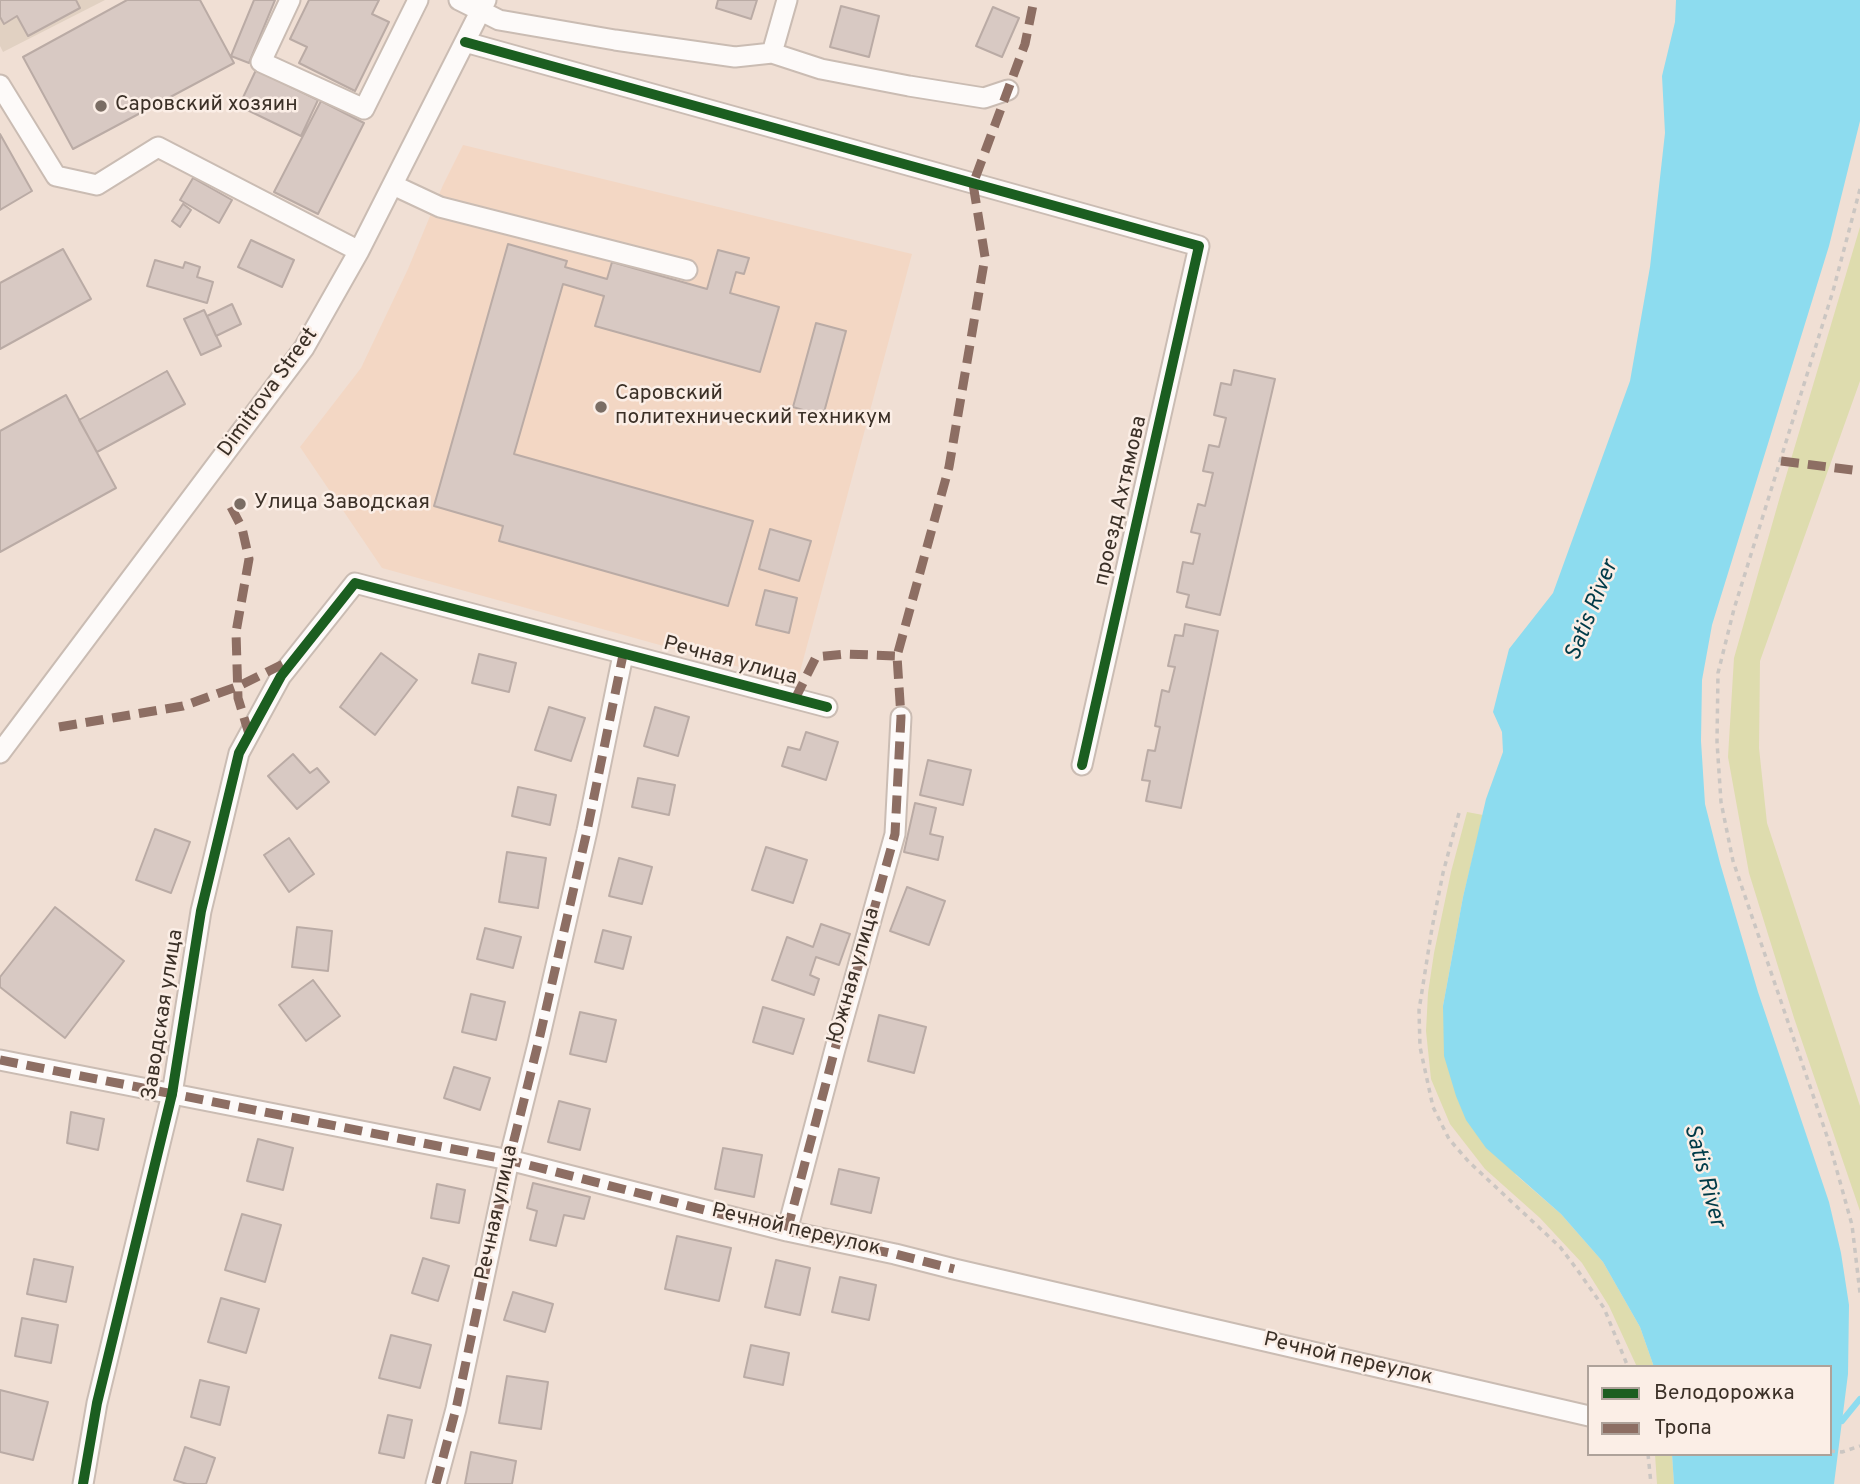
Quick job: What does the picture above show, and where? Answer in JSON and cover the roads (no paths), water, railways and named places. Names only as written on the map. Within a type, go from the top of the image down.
[{"type":"street","points":[[290,0],[261,62],[364,109],[418,0]]},
{"type":"street","points":[[459,0],[484,6],[499,20],[615,40],[735,57],[772,53],[821,69],[984,98],[1008,90]]},
{"type":"street","points":[[772,53],[787,0]]},
{"type":"street","name":"Dimitrova Street","points":[[0,753],[283,378],[316,328],[359,251],[484,6]]},
{"type":"street","name":"проезд Ахтямова","points":[[465,42],[1199,246],[1082,765]]},
{"type":"street","points":[[0,85],[56,176],[97,186],[158,147],[359,251]]},
{"type":"street","points":[[393,185],[440,207],[687,270]]},
{"type":"street","name":"Заводская улица","points":[[83,1484],[97,1403],[172,1094],[201,911],[239,754],[281,676],[355,583],[623,655]]},
{"type":"street","name":"Речная улица","points":[[436,1484],[456,1409],[509,1160],[584,845],[623,655],[827,707]]},
{"type":"street","name":"Южная улица","points":[[787,1231],[895,834],[901,717]]},
{"type":"street","name":"Речной переулок","points":[[0,1060],[509,1160],[787,1231],[1587,1416]]},
{"type":"water","name":"Satis River","points":[[1676,0],[1860,0],[1860,121],[1829,246],[1712,625],[1702,680],[1701,741],[1705,804],[1758,992],[1829,1202],[1841,1253],[1849,1305],[1848,1374],[1834,1484],[1674,1484],[1672,1456],[1832,1456],[1832,1365],[1653,1365],[1640,1327],[1603,1262],[1561,1214],[1486,1148],[1466,1120],[1444,1056],[1443,1006],[1463,897],[1486,799],[1503,752],[1502,732],[1493,712],[1509,649],[1553,593],[1630,381],[1650,267],[1665,133],[1662,76],[1675,22]]},
{"type":"waterway","points":[[1842,1421],[1860,1399]]},
{"type":"place","name":"Саровский хозяин","points":[[101,106]]},
{"type":"place","name":"Саровский политехнический техникум","points":[[601,407]]},
{"type":"place","name":"Улица Заводская","points":[[240,504]]}]
